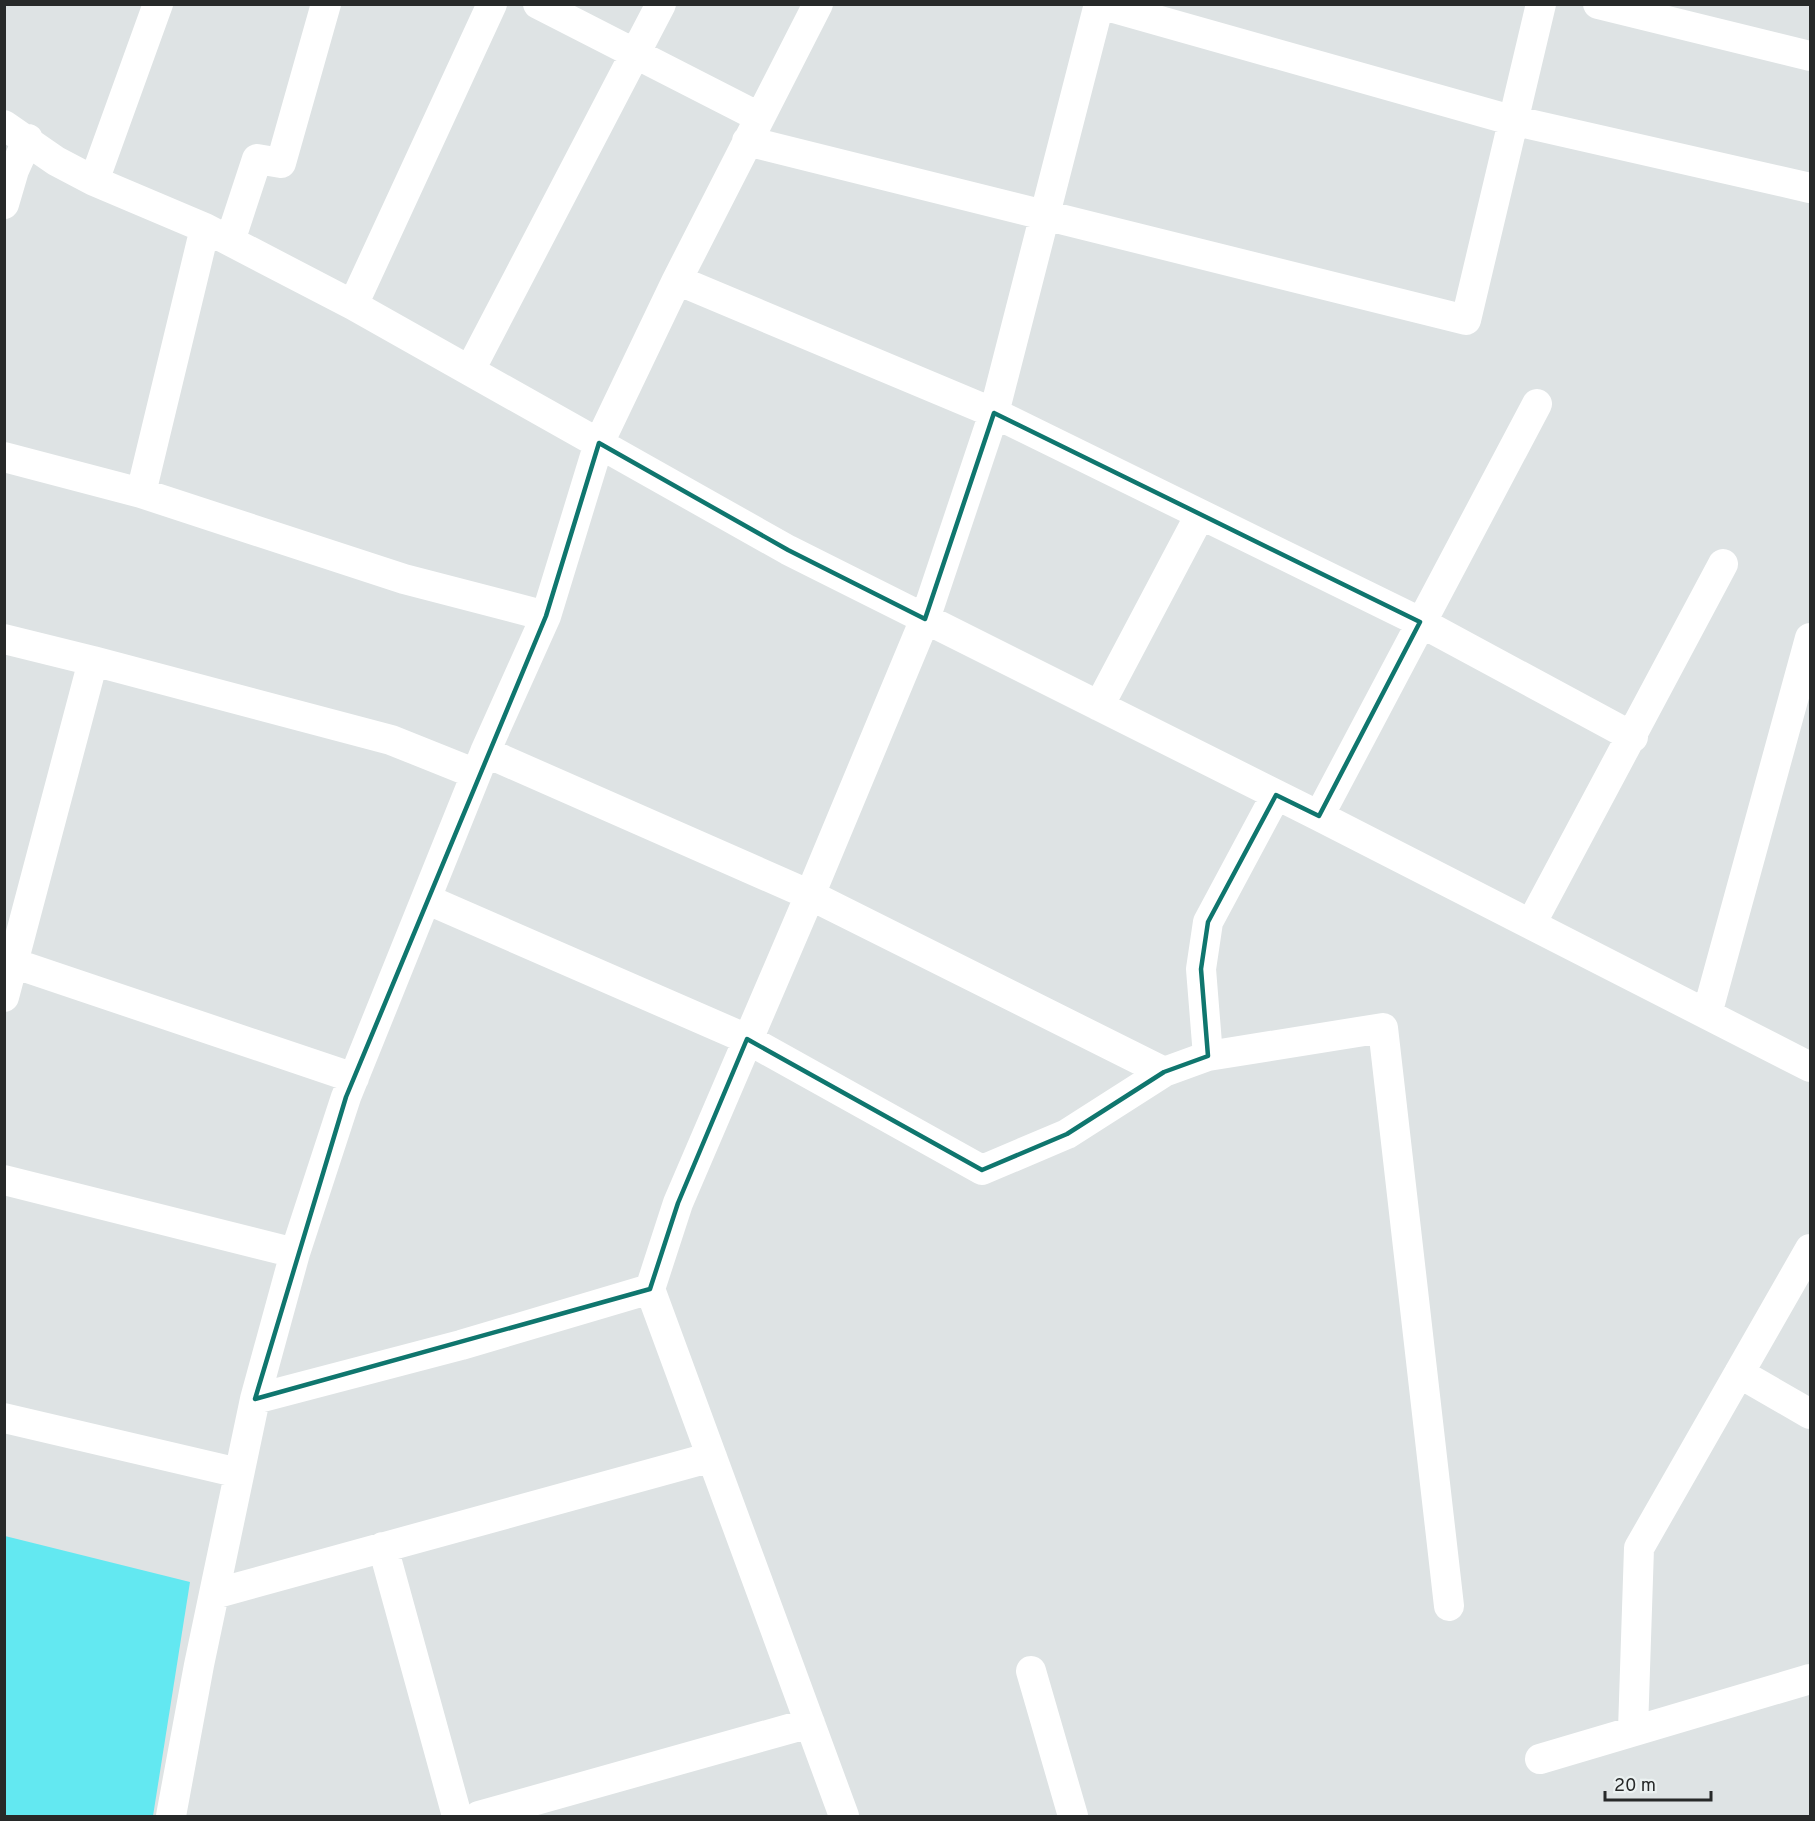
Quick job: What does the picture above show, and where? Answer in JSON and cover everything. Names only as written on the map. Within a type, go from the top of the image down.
[{"type":"street","points":[[94,181],[158,4]]},
{"type":"street","points":[[141,493],[217,234],[257,159],[281,162],[326,4]]},
{"type":"street","points":[[353,305],[492,4]]},
{"type":"street","points":[[538,4],[636,53],[753,129],[1046,214],[1466,320],[1540,4]]},
{"type":"street","points":[[470,370],[661,4]]},
{"type":"street","points":[[171,1816],[255,1399],[295,1253],[354,1078],[481,763],[546,616],[599,443],[677,280],[818,4]]},
{"type":"street","points":[[844,1816],[650,1289],[678,1203],[925,619],[994,413],[1100,4],[1512,120],[1810,188]]},
{"type":"street","points":[[1598,4],[1810,56]]},
{"type":"street","points":[[16,132],[56,160],[94,181],[217,234],[353,305],[788,550],[1318,816],[1810,1067]]},
{"type":"street","points":[[4,204],[14,170],[16,132]]},
{"type":"street","points":[[677,280],[994,413],[1420,622],[1633,737]]},
{"type":"street","points":[[1318,816],[1537,404]]},
{"type":"street","points":[[4,457],[141,493],[404,579],[546,616]]},
{"type":"street","points":[[1099,706],[1200,515]]},
{"type":"street","points":[[1531,924],[1633,737],[1723,564]]},
{"type":"street","points":[[1707,1014],[1810,638]]},
{"type":"street","points":[[4,639],[481,763],[810,895],[1164,1072]]},
{"type":"street","points":[[4,997],[9,961],[93,661]]},
{"type":"street","points":[[1208,1056],[1202,969],[1208,922],[1276,795]]},
{"type":"street","points":[[426,899],[747,1039],[982,1170],[1067,1134],[1164,1072],[1208,1056],[1383,1028],[1449,1606]]},
{"type":"street","points":[[9,961],[354,1078]]},
{"type":"street","points":[[1769,1046],[1810,1045]]},
{"type":"street","points":[[4,1180],[295,1253]]},
{"type":"street","points":[[1633,1730],[1639,1548],[1810,1249]]},
{"type":"street","points":[[255,1399],[460,1345],[650,1289]]},
{"type":"street","points":[[1739,1373],[1810,1414]]},
{"type":"street","points":[[4,1418],[239,1473]]},
{"type":"street","points":[[214,1594],[712,1457]]},
{"type":"street","points":[[383,1547],[457,1816]]},
{"type":"street","points":[[1031,1671],[1073,1816]]},
{"type":"street","points":[[1540,1759],[1810,1679]]},
{"type":"street","points":[[479,1816],[810,1723]]},
{"type":"highlighted area","points":[[994,413],[1420,622],[1319,816],[1276,795],[1208,922],[1201,969],[1208,1056],[1164,1072],[1067,1134],[982,1170],[747,1039],[678,1203],[650,1289],[255,1399],[346,1097],[546,616],[599,443],[788,550],[925,619]]},
{"type":"shaded area","points":[[5,1536],[190,1582],[153,1816],[5,1816]]}]
